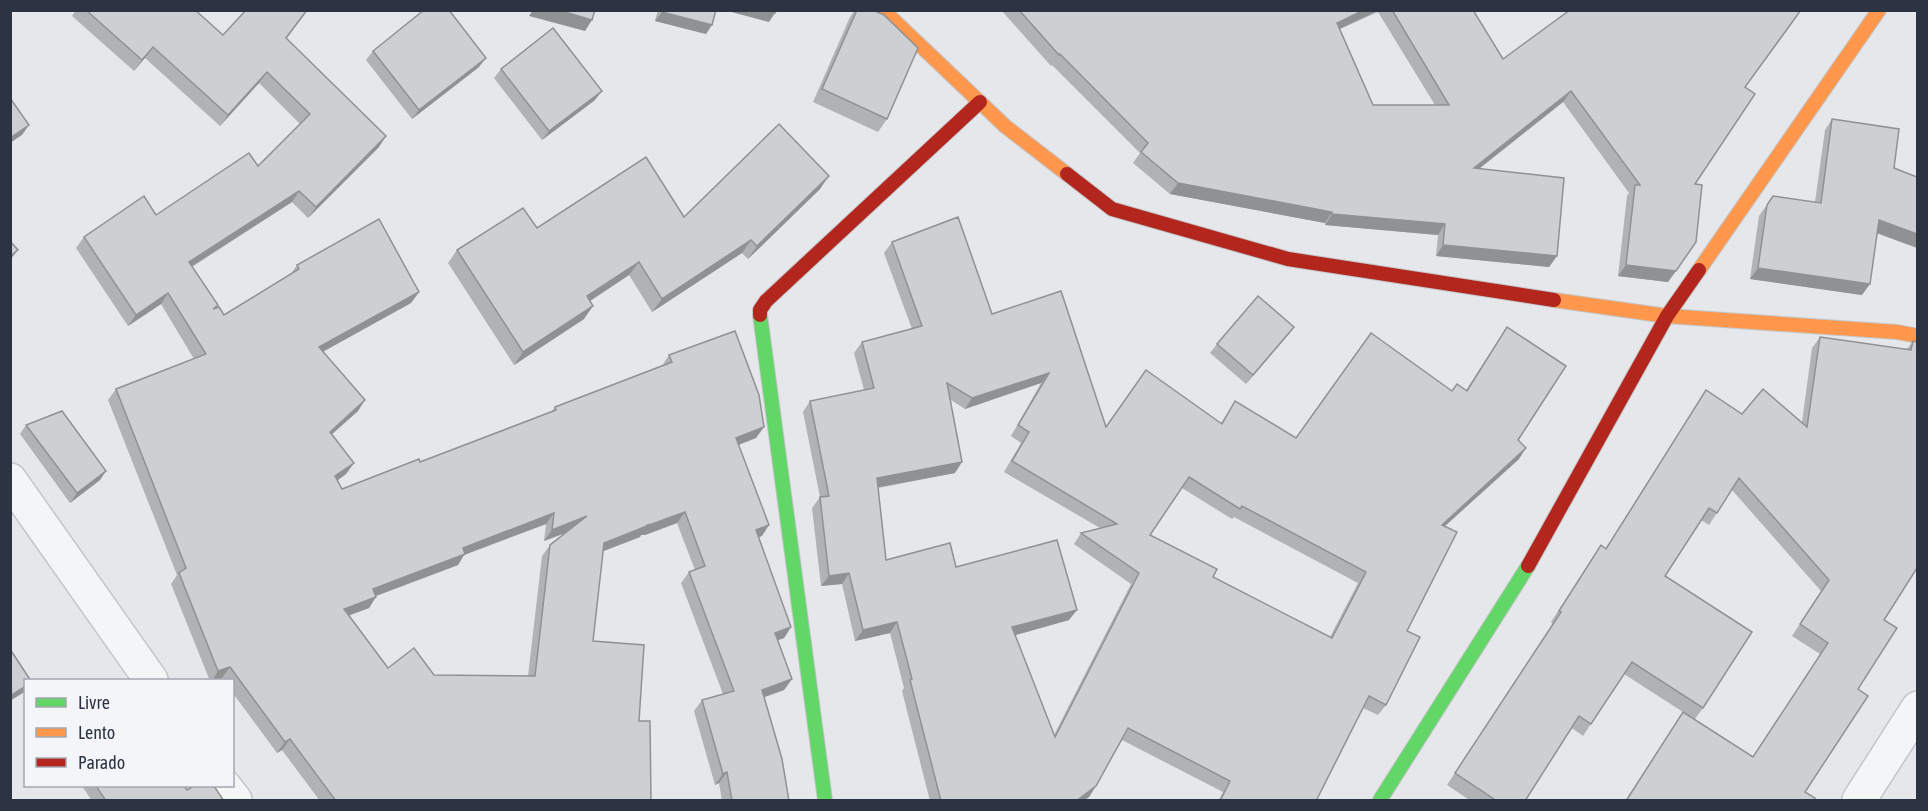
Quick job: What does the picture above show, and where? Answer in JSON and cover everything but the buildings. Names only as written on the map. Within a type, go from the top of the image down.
[{"type":"street","points":[[883,10],[1005,126],[1112,209],[1288,259],[1667,316],[1896,332],[1917,336]]},
{"type":"street","points":[[1380,801],[1522,577],[1667,316],[1879,10]]},
{"type":"street","points":[[825,801],[759,322],[760,310],[766,301],[980,102]]},
{"type":"street","points":[[10,480],[150,679]]},
{"type":"street","points":[[1859,801],[1917,708]]},
{"type":"street","points":[[225,787],[235,801]]},
{"type":"traffic: fast","points":[[760,315],[825,800]]},
{"type":"traffic: fast","points":[[1380,800],[1528,566]]},
{"type":"traffic: slow","points":[[883,10],[1005,126],[1067,174]]},
{"type":"traffic: slow","points":[[1699,270],[1879,10]]},
{"type":"traffic: slow","points":[[1554,300],[1667,316],[1897,332],[1918,336]]},
{"type":"traffic: jam","points":[[760,315],[760,310],[766,301],[980,102]]},
{"type":"traffic: jam","points":[[1067,174],[1112,209],[1288,259],[1554,300]]},
{"type":"traffic: jam","points":[[1528,566],[1667,316],[1699,270]]}]
